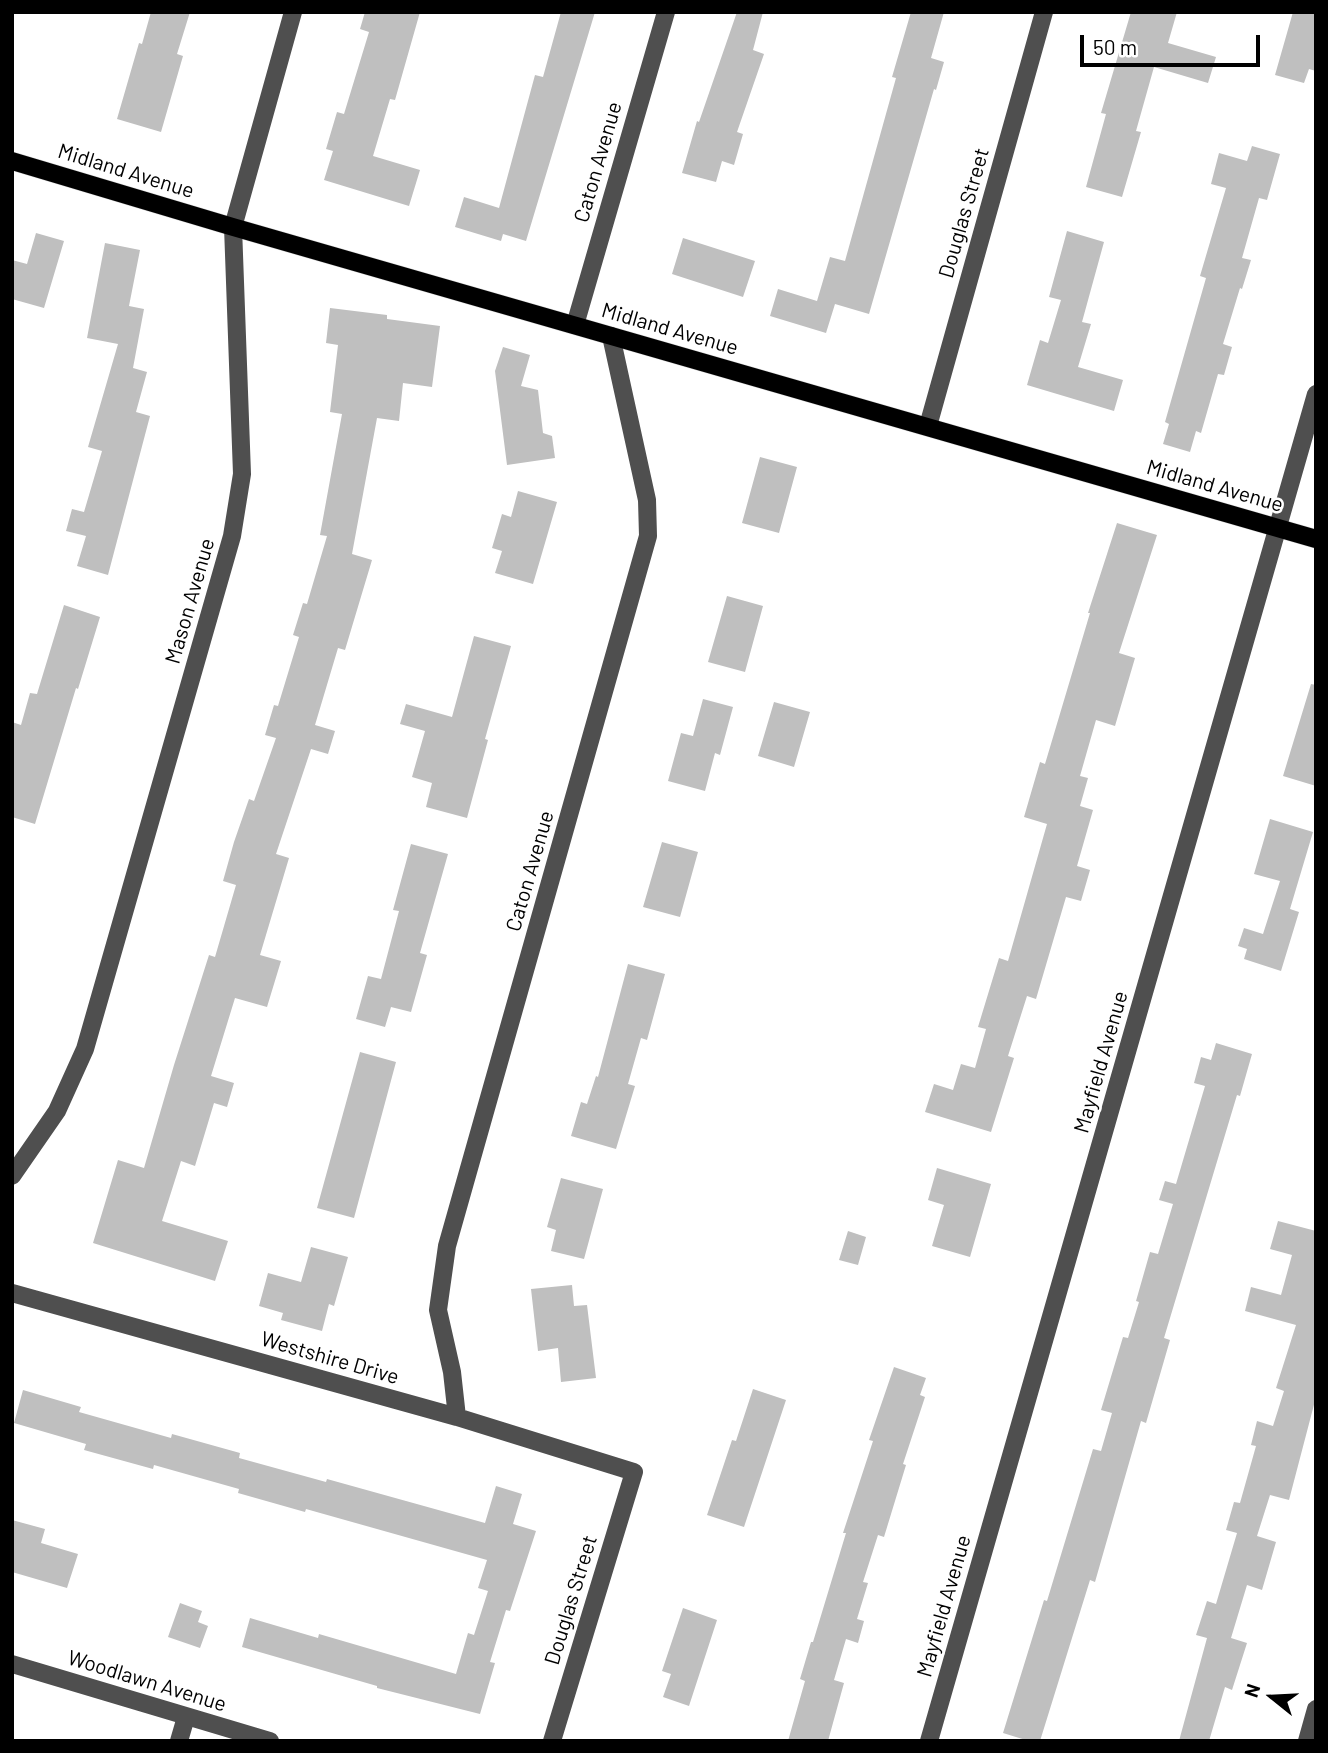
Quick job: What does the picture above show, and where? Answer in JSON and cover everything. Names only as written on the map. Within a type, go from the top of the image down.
[{"type":"main road","name":"Midland Avenue","points":[[12,161],[611,337],[1316,539]]},
{"type":"street","name":"Mason Avenue","points":[[12,1176],[57,1111],[85,1049],[233,536],[242,474],[233,227],[293,12]]},
{"type":"street","name":"Caton Avenue","points":[[575,325],[666,12]]},
{"type":"street","name":"Douglas Street","points":[[928,426],[1044,12]]},
{"type":"street","name":"Caton Avenue","points":[[457,1417],[452,1372],[438,1310],[447,1246],[648,536],[647,500],[611,337]]},
{"type":"street","name":"Mayfield Avenue","points":[[929,1741],[1316,394]]},
{"type":"street","name":"Westshire Drive","points":[[12,1293],[457,1417],[634,1472]]},
{"type":"street","name":"Douglas Street","points":[[552,1741],[634,1472]]},
{"type":"street","name":"Woodlawn Avenue","points":[[12,1664],[270,1741]]},
{"type":"street","points":[[1307,1741],[1316,1709]]},
{"type":"street","points":[[179,1741],[186,1717]]},
{"type":"building","points":[[151,12],[190,12],[177,54],[183,56],[161,132],[117,119]]},
{"type":"building","points":[[365,12],[420,12],[395,100],[390,99],[373,156],[420,170],[409,206],[324,180],[333,151],[326,149],[337,112],[344,114],[369,32],[360,29]]},
{"type":"building","points":[[561,12],[595,12],[526,241],[503,234],[501,241],[455,227],[464,197],[499,208],[535,75],[543,77]]},
{"type":"building","points":[[737,12],[763,12],[753,50],[764,54],[737,132],[743,134],[734,165],[722,161],[716,182],[682,173],[697,121],[699,122]]},
{"type":"building","points":[[911,12],[944,12],[931,58],[944,62],[869,314],[835,304],[826,333],[770,316],[778,289],[817,301],[830,257],[845,261],[896,78],[892,77]]},
{"type":"building","points":[[1131,12],[1177,12],[1168,43],[1216,57],[1208,83],[1154,67],[1136,131],[1141,132],[1122,197],[1086,187],[1106,114],[1101,113]]},
{"type":"building","points":[[1293,12],[1316,12],[1316,71],[1309,69],[1304,83],[1275,75]]},
{"type":"building","points":[[1252,146],[1280,154],[1267,200],[1259,198],[1242,258],[1251,260],[1223,344],[1232,347],[1224,375],[1218,374],[1201,433],[1196,431],[1190,452],[1163,444],[1169,424],[1165,422],[1206,278],[1200,276],[1226,188],[1211,184],[1219,153],[1247,161]]},
{"type":"building","points":[[1067,231],[1104,242],[1082,322],[1091,324],[1078,367],[1123,380],[1114,411],[1027,385],[1040,340],[1048,343],[1061,300],[1049,297]]},
{"type":"building","points":[[36,233],[64,241],[44,308],[12,299],[12,260],[27,264]]},
{"type":"building","points":[[683,238],[755,261],[743,297],[672,274]]},
{"type":"building","points":[[105,243],[140,250],[129,306],[144,309],[133,368],[147,372],[136,412],[150,416],[108,575],[77,566],[86,536],[66,531],[72,509],[84,512],[102,451],[88,447],[118,344],[87,338]]},
{"type":"building","points":[[330,308],[387,315],[387,319],[440,326],[432,387],[403,383],[399,421],[377,418],[352,554],[372,560],[345,650],[338,648],[315,725],[335,731],[328,754],[311,749],[276,854],[289,858],[260,955],[281,961],[267,1007],[235,998],[211,1076],[234,1083],[227,1107],[214,1103],[195,1166],[181,1161],[162,1221],[228,1241],[215,1281],[93,1243],[118,1160],[144,1168],[209,955],[215,957],[236,885],[223,881],[234,842],[249,799],[254,801],[276,738],[265,735],[274,705],[278,706],[299,637],[293,635],[303,603],[307,604],[327,536],[320,535],[342,414],[330,412],[338,345],[326,343]]},
{"type":"building","points":[[503,347],[530,355],[521,386],[538,390],[543,433],[552,436],[555,458],[507,465],[495,371]]},
{"type":"building","points":[[760,457],[797,467],[779,533],[742,523]]},
{"type":"building","points":[[518,491],[557,502],[533,584],[495,573],[502,551],[492,548],[502,514],[511,517]]},
{"type":"building","points":[[1117,523],[1157,535],[1119,653],[1135,658],[1115,726],[1096,720],[1080,776],[1088,778],[1080,806],[1093,810],[1077,866],[1090,870],[1081,901],[1066,897],[1036,999],[1027,996],[1008,1056],[1014,1058],[991,1132],[925,1112],[934,1084],[953,1090],[961,1064],[975,1068],[986,1029],[978,1027],[999,958],[1008,961],[1047,824],[1024,817],[1040,762],[1045,764]]},
{"type":"building","points":[[727,596],[763,606],[745,672],[708,662]]},
{"type":"building","points":[[64,605],[100,617],[35,824],[12,817],[12,722],[21,725],[30,693],[37,694]]},
{"type":"building","points":[[474,636],[511,646],[485,739],[488,740],[467,818],[426,807],[432,783],[412,777],[425,731],[400,724],[406,704],[452,717]]},
{"type":"building","points":[[1311,684],[1316,685],[1316,786],[1283,776]]},
{"type":"building","points":[[703,699],[733,707],[720,755],[715,753],[705,791],[668,781],[681,733],[693,736]]},
{"type":"building","points":[[774,702],[810,712],[794,767],[758,756]]},
{"type":"building","points":[[1270,819],[1313,832],[1290,909],[1299,912],[1281,971],[1244,959],[1247,949],[1238,946],[1244,928],[1263,934],[1280,881],[1254,874]]},
{"type":"building","points":[[662,842],[698,852],[680,917],[643,907]]},
{"type":"building","points":[[411,844],[448,854],[420,953],[427,955],[411,1012],[391,1007],[385,1027],[356,1019],[368,976],[381,979],[399,911],[393,910]]},
{"type":"building","points":[[628,964],[665,974],[647,1040],[641,1038],[628,1084],[635,1086],[616,1149],[571,1136],[581,1102],[587,1104],[596,1076],[598,1077]]},
{"type":"building","points":[[1216,1043],[1252,1054],[1240,1096],[1237,1095],[1164,1338],[1170,1340],[1146,1423],[1141,1421],[1095,1582],[1090,1580],[1040,1741],[1029,1741],[1003,1733],[1093,1449],[1101,1451],[1112,1413],[1101,1410],[1123,1337],[1128,1338],[1150,1252],[1158,1254],[1173,1204],[1159,1200],[1165,1181],[1176,1184],[1205,1086],[1194,1083],[1201,1057],[1211,1060]]},
{"type":"building","points":[[360,1052],[396,1062],[354,1218],[317,1208]]},
{"type":"building","points":[[937,1168],[991,1184],[970,1257],[932,1246],[944,1205],[928,1200]]},
{"type":"building","points":[[561,1178],[603,1189],[584,1259],[551,1251],[556,1230],[547,1227]]},
{"type":"building","points":[[1278,1221],[1316,1231],[1316,1397],[1289,1500],[1270,1495],[1257,1536],[1276,1542],[1262,1590],[1247,1585],[1231,1638],[1247,1643],[1232,1690],[1225,1687],[1209,1741],[1179,1741],[1207,1638],[1196,1635],[1207,1601],[1216,1604],[1237,1533],[1226,1530],[1234,1502],[1240,1503],[1256,1446],[1251,1445],[1257,1421],[1273,1426],[1284,1391],[1276,1388],[1296,1325],[1245,1311],[1251,1287],[1281,1295],[1292,1255],[1270,1249]]},
{"type":"building","points":[[848,1231],[866,1237],[858,1265],[839,1260]]},
{"type":"building","points":[[311,1247],[348,1257],[334,1306],[329,1304],[322,1331],[281,1320],[283,1313],[259,1306],[268,1273],[301,1282]]},
{"type":"building","points":[[572,1285],[574,1306],[587,1305],[596,1378],[561,1382],[558,1348],[538,1351],[531,1289]]},
{"type":"building","points":[[894,1367],[926,1378],[920,1395],[925,1397],[903,1464],[906,1465],[884,1537],[878,1535],[863,1582],[868,1583],[857,1619],[864,1621],[858,1643],[846,1639],[834,1680],[844,1683],[828,1741],[788,1741],[805,1681],[800,1679],[873,1441],[869,1440]]},
{"type":"building","points":[[753,1389],[786,1400],[744,1527],[707,1515],[732,1440],[736,1441]]},
{"type":"building","points":[[23,1390],[81,1407],[79,1412],[171,1438],[172,1434],[240,1453],[239,1458],[326,1482],[327,1479],[485,1523],[496,1486],[522,1494],[513,1524],[536,1531],[510,1611],[506,1610],[490,1662],[495,1663],[480,1714],[377,1688],[242,1647],[250,1618],[318,1638],[319,1634],[456,1674],[468,1633],[474,1635],[488,1591],[478,1588],[487,1560],[306,1509],[305,1512],[238,1493],[239,1489],[154,1465],[153,1469],[84,1450],[86,1444],[14,1423]]},
{"type":"building","points":[[12,1520],[45,1529],[41,1543],[78,1554],[67,1588],[12,1572]]},
{"type":"building","points":[[180,1603],[202,1611],[198,1622],[208,1626],[200,1648],[168,1637]]},
{"type":"building","points":[[683,1608],[717,1620],[689,1706],[663,1697],[671,1674],[662,1671]]}]
